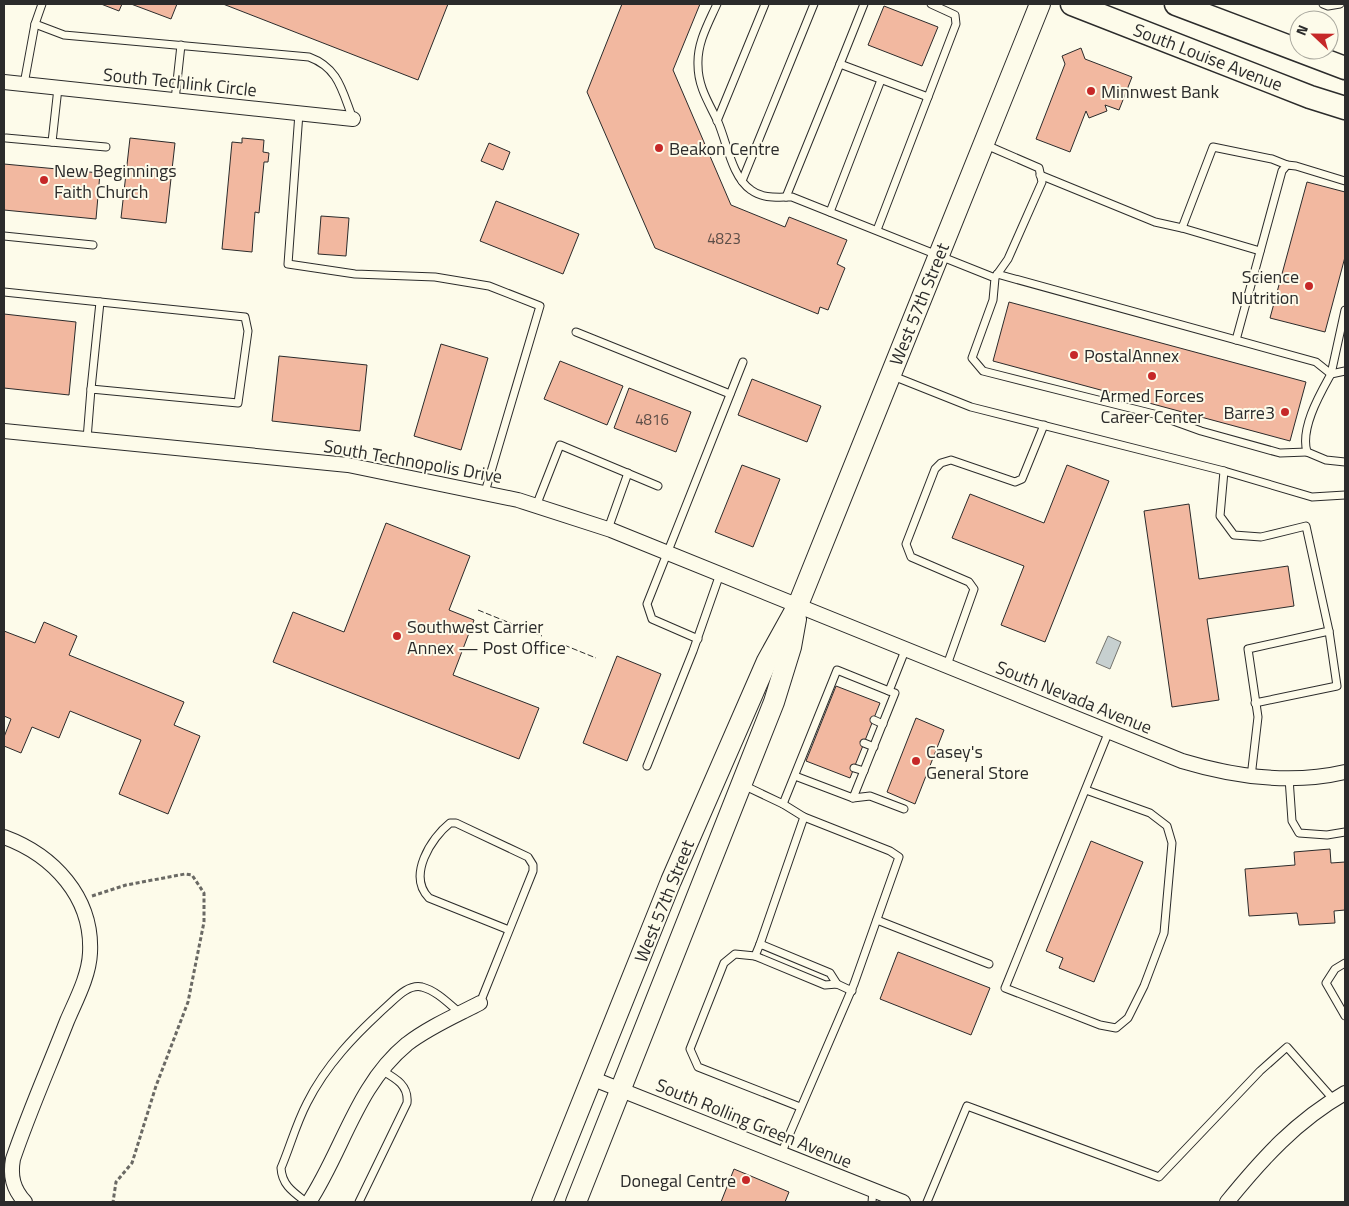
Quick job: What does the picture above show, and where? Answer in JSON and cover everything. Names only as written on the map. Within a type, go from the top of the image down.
[{"type":"main road","name":"West 57th Street","points":[[542,1202],[671,882],[732,738],[767,661],[798,604],[1040,4]]},
{"type":"main road","name":"South Louise Avenue","points":[[1072,4],[1310,97],[1345,108]]},
{"type":"main road","points":[[1176,4],[1345,68]]},
{"type":"main road","name":"West 57th Street","points":[[576,1202],[774,702],[792,647],[798,604]]},
{"type":"street","name":"South Techlink Circle","points":[[4,82],[353,118]]},
{"type":"street","name":"South Technopolis Drive","points":[[4,431],[348,466],[484,492],[608,529],[798,604]]},
{"type":"street","name":"South Nevada Avenue","points":[[798,604],[1182,761],[1212,770],[1251,777],[1289,778],[1345,772]]},
{"type":"street","points":[[4,837],[31,849],[48,861],[68,882],[79,900],[88,924],[90,955],[80,990],[13,1159],[12,1181],[25,1202]]},
{"type":"street","points":[[308,1202],[330,1168],[362,1099],[381,1070],[414,1039],[480,1003]]},
{"type":"street","name":"South Rolling Green Avenue","points":[[591,1078],[781,1154],[872,1196],[903,1202]]},
{"type":"street","points":[[1227,1202],[1261,1161],[1287,1134],[1318,1108],[1339,1096]]},
{"type":"lane","points":[[24,84],[35,24],[42,4]]},
{"type":"lane","points":[[716,4],[699,46],[698,66],[706,99],[742,181],[750,190],[764,197],[792,197],[996,276],[1316,362],[1331,374]]},
{"type":"lane","points":[[717,121],[765,4]]},
{"type":"lane","points":[[742,181],[814,4]]},
{"type":"lane","points":[[786,197],[864,4]]},
{"type":"lane","points":[[877,230],[956,24],[955,15],[931,4]]},
{"type":"lane","points":[[1323,4],[1328,6],[1340,4]]},
{"type":"lane","points":[[35,24],[64,35],[309,57],[322,62],[331,70],[353,118]]},
{"type":"lane","points":[[175,100],[181,46]]},
{"type":"lane","points":[[840,64],[928,97]]},
{"type":"lane","points":[[830,212],[881,80]]},
{"type":"lane","points":[[52,142],[58,88]]},
{"type":"lane","points":[[299,113],[288,264],[354,274],[435,277],[489,286],[540,306],[484,492]]},
{"type":"lane","points":[[6,138],[106,147]]},
{"type":"lane","points":[[983,144],[1039,168],[1042,182],[1008,259],[996,276],[993,300],[972,358],[983,371],[1154,414],[1201,431],[1280,453],[1308,452],[1326,460],[1345,462]]},
{"type":"lane","points":[[1182,228],[1213,147],[1272,159],[1345,181]]},
{"type":"lane","points":[[1236,340],[1282,171],[1287,165]]},
{"type":"lane","points":[[1040,175],[1155,222],[1260,251]]},
{"type":"lane","points":[[4,236],[93,245]]},
{"type":"lane","points":[[4,292],[245,317],[248,331],[238,402],[91,389]]},
{"type":"lane","points":[[87,439],[100,302]]},
{"type":"lane","points":[[1308,452],[1305,443],[1315,403],[1331,374],[1345,310]]},
{"type":"lane","points":[[576,332],[730,394]]},
{"type":"lane","points":[[698,639],[652,619],[647,604],[743,362]]},
{"type":"lane","points":[[1331,374],[1345,371]]},
{"type":"lane","points":[[891,375],[971,407],[1224,472],[1312,497],[1345,495]]},
{"type":"lane","points":[[947,665],[974,589],[969,582],[911,557],[906,544],[936,469],[941,463],[951,460],[1015,482],[1022,479],[1044,425]]},
{"type":"lane","points":[[536,506],[560,446],[658,486]]},
{"type":"lane","points":[[1224,472],[1220,516],[1234,535],[1261,537],[1306,526],[1329,631],[1337,686],[1255,703]]},
{"type":"lane","points":[[608,529],[628,473]]},
{"type":"lane","points":[[647,766],[698,639],[720,573]]},
{"type":"lane","points":[[1251,777],[1258,717],[1248,649],[1329,631]]},
{"type":"lane","points":[[889,690],[906,648]]},
{"type":"lane","points":[[783,804],[808,750],[827,702],[837,670],[895,693],[853,798]]},
{"type":"lane","points":[[874,720],[883,724]]},
{"type":"lane","points":[[1086,790],[1150,814],[1167,826],[1172,843],[1164,933],[1144,986],[1128,1018],[1116,1028],[1100,1025],[1005,988],[1109,731]]},
{"type":"lane","points":[[864,743],[874,747]]},
{"type":"lane","points":[[854,768],[864,771]]},
{"type":"lane","points":[[795,776],[853,798],[870,796],[904,809]]},
{"type":"lane","points":[[1289,778],[1292,821],[1299,832],[1327,835],[1345,832]]},
{"type":"lane","points":[[742,785],[804,816],[890,851],[899,857],[852,991],[781,1154]]},
{"type":"lane","points":[[755,956],[804,816]]},
{"type":"lane","points":[[480,1003],[533,870],[531,860],[456,823],[450,823],[440,830],[423,862],[421,879],[424,892],[429,898],[509,930]]},
{"type":"lane","points":[[878,920],[989,964]]},
{"type":"lane","points":[[760,944],[830,973],[837,984]]},
{"type":"lane","points":[[800,1107],[698,1067],[692,1058],[690,1049],[724,963],[735,954],[755,956],[825,985],[837,984],[852,991]]},
{"type":"lane","points":[[1345,964],[1335,968],[1326,982],[1345,1016]]},
{"type":"lane","points":[[308,1202],[287,1187],[281,1168],[306,1104],[329,1066],[358,1032],[403,992],[413,988],[422,988],[440,995],[460,1014]]},
{"type":"lane","points":[[927,1202],[967,1106],[1158,1177],[1260,1071],[1287,1047],[1339,1096]]},
{"type":"lane","points":[[359,1202],[407,1103],[408,1093],[400,1082],[381,1070]]},
{"type":"path","points":[[79,900],[126,885],[185,874],[192,875],[204,893],[204,922],[188,1002],[156,1086],[132,1163],[116,1182],[113,1202]]},
{"type":"shaded area","points":[[1108,636],[1121,642],[1110,669],[1096,663]]},
{"type":"building","points":[[101,4],[122,4],[119,11]]},
{"type":"building","points":[[131,4],[177,4],[171,19]]},
{"type":"building","points":[[223,4],[448,4],[418,80]]},
{"type":"building","name":"Beakon Centre","points":[[622,4],[700,4],[673,70],[731,205],[785,227],[789,217],[847,240],[837,264],[845,268],[828,310],[820,307],[818,314],[655,248],[587,92]]},
{"type":"building","points":[[884,6],[938,27],[922,66],[868,45]]},
{"type":"building","name":"Minnwest Bank","points":[[1081,48],[1085,59],[1132,77],[1119,110],[1105,105],[1107,111],[1089,118],[1086,111],[1070,152],[1036,139],[1065,64],[1062,56]]},
{"type":"building","points":[[130,138],[175,143],[166,223],[121,218]]},
{"type":"building","points":[[242,138],[264,140],[263,152],[269,153],[268,162],[264,162],[259,213],[255,212],[252,252],[222,249],[232,142],[242,143]]},
{"type":"building","points":[[489,143],[510,152],[503,170],[481,161]]},
{"type":"building","points":[[4,164],[100,173],[96,219],[4,210]]},
{"type":"building","points":[[1307,182],[1345,192],[1345,257],[1325,332],[1270,318]]},
{"type":"building","points":[[496,201],[579,234],[563,274],[480,241]]},
{"type":"building","points":[[321,216],[349,218],[346,256],[318,254]]},
{"type":"building","points":[[1009,302],[1306,382],[1290,441],[993,361]]},
{"type":"building","points":[[4,314],[76,322],[69,395],[4,388]]},
{"type":"building","points":[[441,344],[488,358],[461,450],[414,436]]},
{"type":"building","points":[[279,356],[367,365],[360,431],[272,421]]},
{"type":"building","points":[[560,361],[623,386],[607,425],[544,399]]},
{"type":"building","points":[[752,379],[821,406],[807,442],[738,415]]},
{"type":"building","points":[[629,388],[691,412],[676,452],[614,428]]},
{"type":"building","points":[[742,465],[780,479],[753,547],[715,532]]},
{"type":"building","points":[[1067,465],[1109,481],[1045,642],[1001,625],[1024,566],[952,538],[970,494],[1044,523]]},
{"type":"building","points":[[1189,504],[1199,579],[1288,566],[1294,606],[1207,619],[1219,700],[1172,707],[1144,511]]},
{"type":"building","points":[[386,523],[470,556],[449,610],[474,620],[453,675],[539,708],[519,759],[273,662],[293,612],[344,632]]},
{"type":"building","points":[[44,622],[77,636],[69,655],[184,702],[174,725],[200,736],[168,814],[119,794],[141,740],[70,711],[59,738],[32,727],[21,753],[4,746],[4,737],[11,719],[4,716],[4,631],[35,643]]},
{"type":"building","points":[[617,656],[661,674],[627,761],[583,743]]},
{"type":"building","points":[[836,686],[880,703],[850,778],[806,761]]},
{"type":"building","name":"Casey's General Store","points":[[916,718],[944,730],[915,804],[887,792]]},
{"type":"building","points":[[1091,841],[1143,862],[1094,982],[1059,968],[1063,958],[1046,951]]},
{"type":"building","points":[[1330,849],[1331,863],[1345,862],[1345,910],[1334,911],[1335,923],[1299,925],[1297,913],[1249,916],[1245,869],[1295,865],[1294,852]]},
{"type":"building","points":[[898,952],[990,988],[971,1035],[880,999]]},
{"type":"building","name":"Donegal Centre","points":[[734,1169],[789,1192],[785,1202],[721,1202]]},
{"type":"fence","points":[[478,610],[542,636]]},
{"type":"fence","points":[[564,645],[596,658]]},
{"type":"place","name":"Minnwest Bank","points":[[1091,91]]},
{"type":"place","name":"Beakon Centre","points":[[659,148]]},
{"type":"place","name":"New Beginnings Faith Church","points":[[44,180]]},
{"type":"place","name":"Science Nutrition","points":[[1309,286]]},
{"type":"place","name":"PostalAnnex","points":[[1074,355]]},
{"type":"place","name":"Armed Forces Career Center","points":[[1152,376]]},
{"type":"place","name":"Barre3","points":[[1285,412]]},
{"type":"place","name":"Southwest Carrier Annex — Post Office","points":[[397,636]]},
{"type":"place","name":"Casey's General Store","points":[[916,761]]},
{"type":"place","name":"Donegal Centre","points":[[746,1180]]}]
